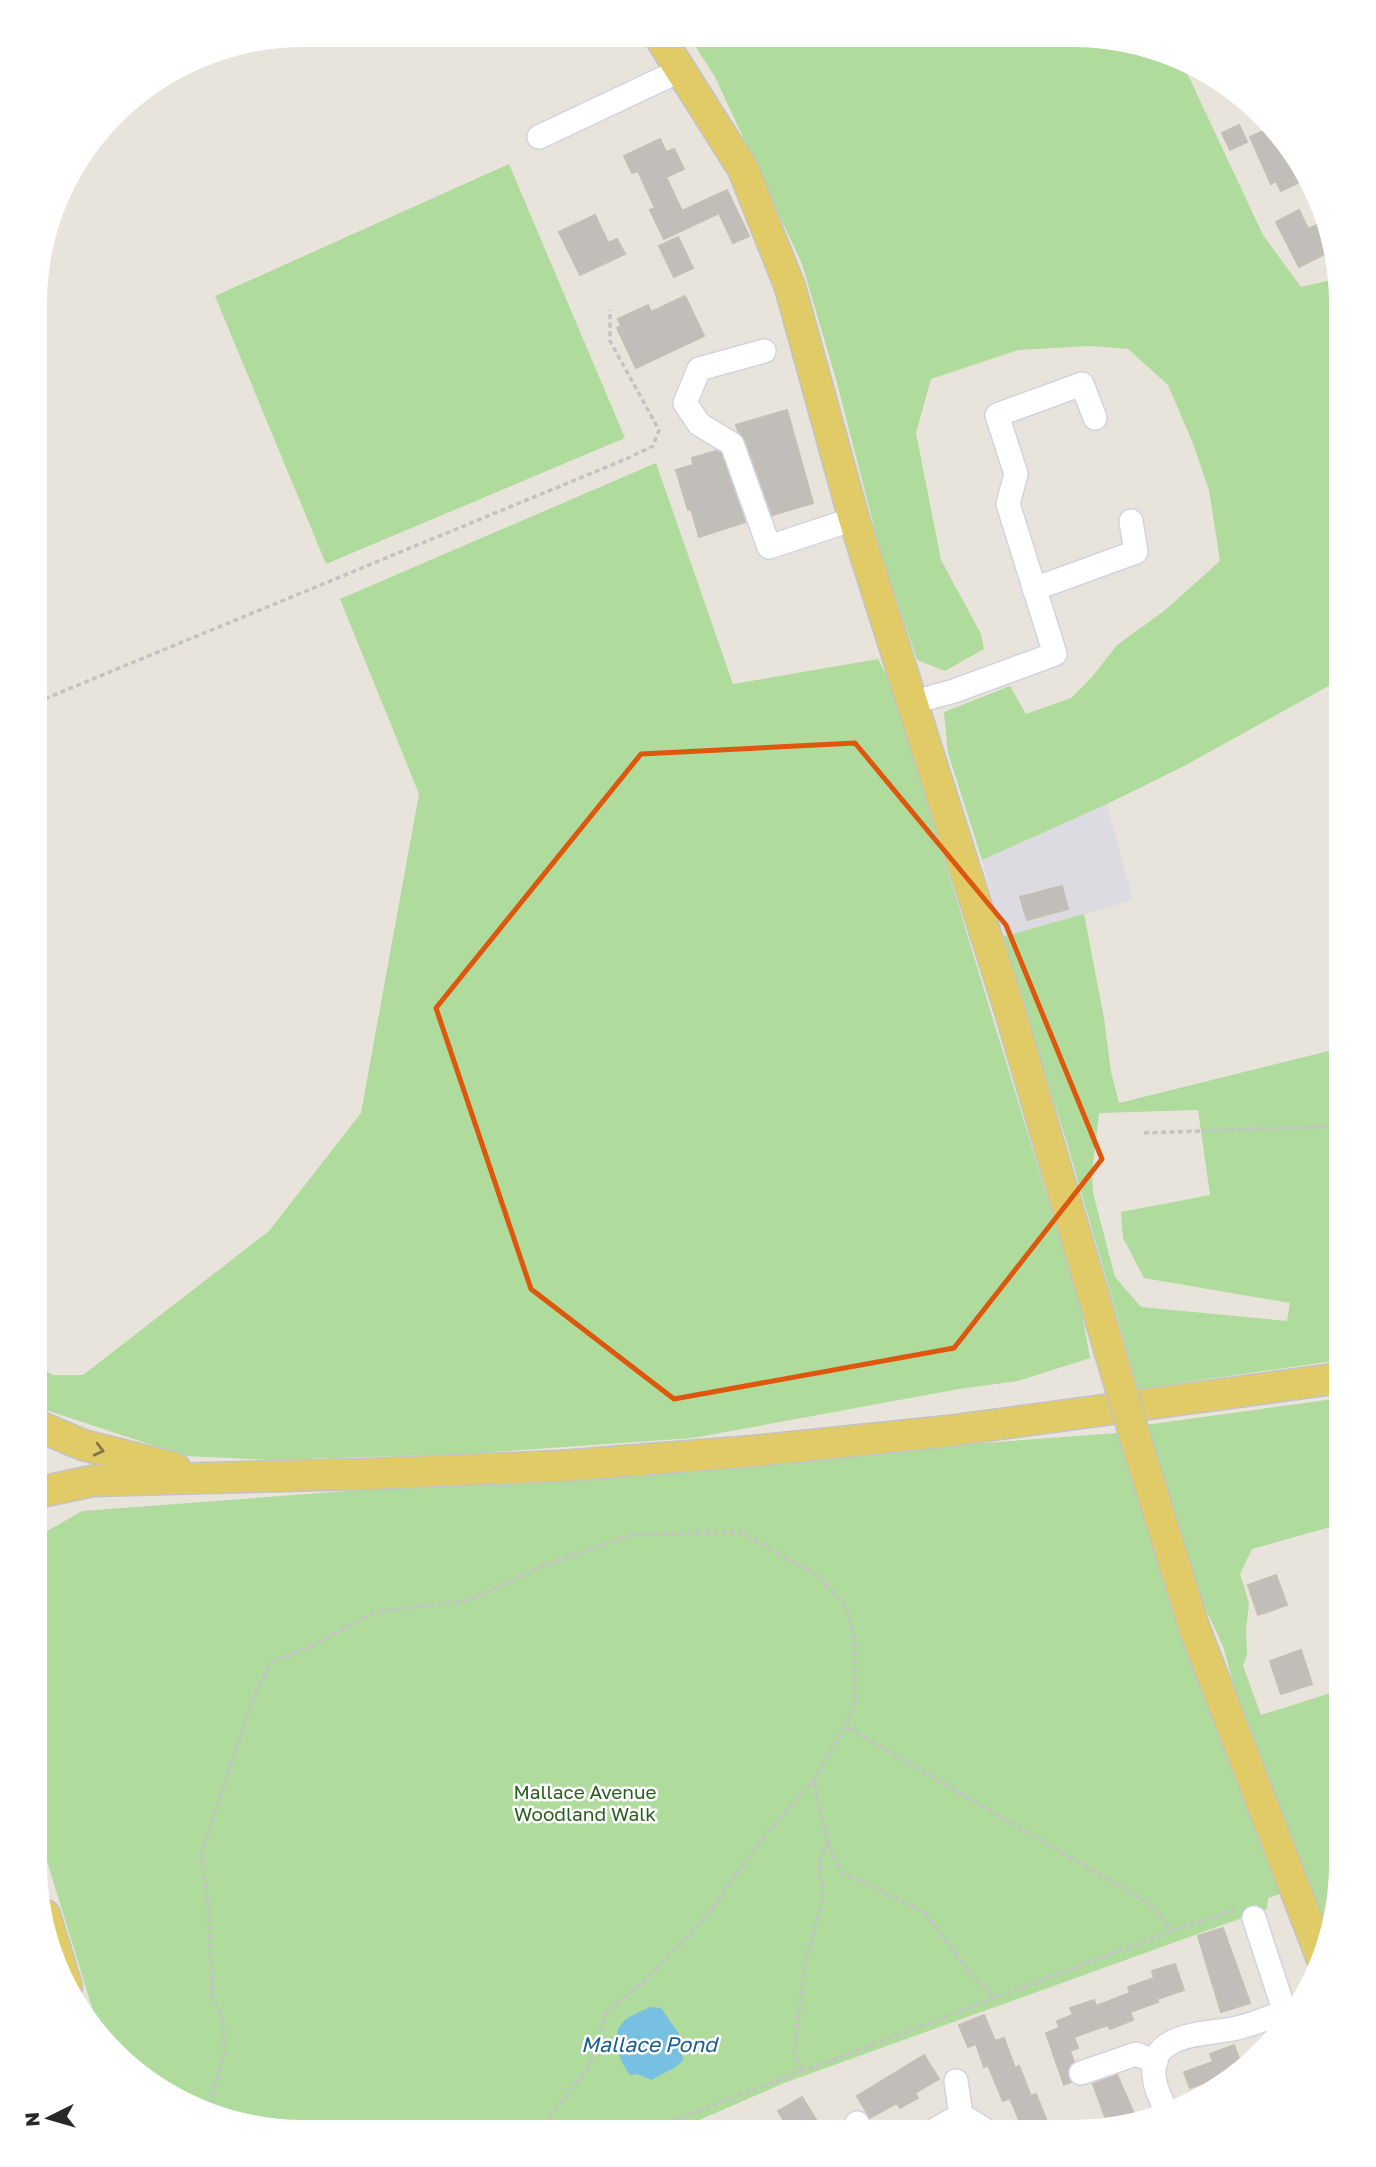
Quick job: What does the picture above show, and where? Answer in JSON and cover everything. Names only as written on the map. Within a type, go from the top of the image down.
[{"type":"main road","points":[[666,47],[743,169],[790,287],[855,519],[1009,1008],[1194,1627],[1316,1942]]},
{"type":"main road","points":[[47,1490],[92,1480],[366,1475],[559,1466],[753,1451],[948,1431],[1329,1379]]},
{"type":"main road","points":[[47,1430],[83,1446],[216,1478]]},
{"type":"street","points":[[539,137],[681,70]]},
{"type":"street","points":[[764,351],[699,369],[685,403],[699,424],[732,444],[769,547],[855,519]]},
{"type":"street","points":[[914,702],[954,691],[1055,654],[1008,504],[1016,474],[997,415],[1082,384],[1096,418]]},
{"type":"street","points":[[1034,589],[1136,552],[1130,521]]},
{"type":"street","points":[[1249,1912],[1283,2009]]},
{"type":"street","points":[[1163,2103],[1155,2081],[1156,2062],[1170,2041],[1276,2019]]},
{"type":"street","points":[[1081,2073],[1136,2054],[1156,2062]]},
{"type":"street","points":[[956,2081],[961,2115]]},
{"type":"street","points":[[952,2120],[961,2115]]},
{"type":"street","points":[[961,2115],[969,2120]]},
{"type":"path","points":[[47,698],[653,446],[659,430],[610,341],[610,310]]},
{"type":"path","points":[[1144,1133],[1329,1126]]},
{"type":"path","points":[[211,2102],[225,2052],[222,2018],[212,1994],[208,1903],[201,1856],[255,1693],[271,1661],[307,1648],[375,1612],[469,1600],[546,1565],[630,1535],[741,1532],[818,1576],[848,1608],[856,1646],[855,1703],[814,1780],[764,1836],[705,1918],[644,1981],[606,2012],[591,2064],[546,2120]]},
{"type":"path","points":[[845,1726],[1152,1905],[1171,1931]]},
{"type":"path","points":[[814,1780],[828,1843],[840,1871],[924,1912],[969,1971],[996,1999]]},
{"type":"path","points":[[801,2070],[794,2051],[805,1964],[822,1899],[819,1863],[828,1843]]},
{"type":"path","points":[[674,2120],[1171,1931],[1249,1912]]},
{"type":"highlighted area","points":[[855,743],[1006,925],[1102,1159],[954,1348],[674,1399],[531,1289],[436,1008],[641,754]]},
{"type":"shaded area","points":[[1107,804],[1133,900],[1002,937],[982,860]]},
{"type":"green space","points":[[696,47],[1072,47],[1106,49],[1139,56],[1188,75],[1263,235],[1301,287],[1328,281],[1329,686],[1186,765],[982,860],[948,753],[944,712],[1010,686],[1026,714],[1071,698],[1117,645],[1164,611],[1220,561],[1209,490],[1168,385],[1128,349],[1090,346],[1018,350],[931,379],[916,433],[941,560],[981,634],[984,649],[945,671],[917,660],[879,546],[837,383],[802,264],[715,77]]},
{"type":"green space","points":[[509,164],[625,438],[326,564],[215,296]]},
{"type":"green space","points":[[656,463],[733,684],[878,659],[891,684],[1081,1308],[1090,1358],[1018,1381],[959,1389],[693,1438],[464,1454],[270,1460],[185,1456],[47,1410],[47,1371],[53,1375],[83,1375],[269,1231],[361,1113],[419,794],[340,599]]},
{"type":"green space","points":[[1084,914],[1104,1018],[1111,1072],[1119,1103],[1329,1051],[1329,1362],[1138,1389],[1067,1143],[1002,937]],"holes":[[[1198,1110],[1210,1195],[1121,1212],[1123,1238],[1144,1278],[1290,1303],[1287,1321],[1141,1307],[1115,1277],[1093,1193],[1092,1172],[1099,1113]]]},
{"type":"green space","points":[[1329,1400],[1329,1527],[1252,1549],[1240,1574],[1249,1603],[1247,1654],[1243,1666],[1261,1715],[1329,1693],[1329,1863],[1323,1918],[1244,1723],[1223,1646],[1199,1595],[1145,1425]]},
{"type":"green space","name":"Mallace Avenue Woodland Walk","points":[[1117,1433],[1295,1889],[1268,1898],[1267,1909],[784,2083],[699,2120],[304,2120],[270,2118],[237,2111],[205,2100],[161,2077],[122,2045],[92,2009],[47,1861],[47,1531],[82,1511]]},
{"type":"water","name":"Mallace Pond","points":[[650,2007],[661,2008],[679,2034],[683,2060],[652,2080],[637,2074],[630,2075],[619,2056],[616,2041],[619,2027],[624,2021]]},
{"type":"building","points":[[1239,125],[1247,142],[1230,150],[1222,133]]},
{"type":"building","points":[[1262,132],[1286,161],[1298,183],[1281,191],[1276,181],[1271,184],[1250,137]]},
{"type":"building","points":[[660,139],[666,152],[674,149],[684,169],[666,177],[682,211],[727,190],[749,236],[733,243],[719,213],[664,239],[650,210],[655,208],[638,171],[632,173],[624,156]]},
{"type":"building","points":[[1299,210],[1308,229],[1316,225],[1324,254],[1299,267],[1276,222]]},
{"type":"building","points":[[595,215],[608,243],[617,239],[625,254],[580,275],[559,232]]},
{"type":"building","points":[[678,237],[693,268],[674,277],[659,246]]},
{"type":"building","points":[[685,296],[704,336],[636,368],[617,328],[621,326],[618,319],[648,305],[651,312]]},
{"type":"building","points":[[787,410],[813,503],[772,515],[745,439],[736,425]]},
{"type":"building","points":[[716,451],[721,453],[745,522],[699,537],[676,470],[693,465],[692,458]]},
{"type":"building","points":[[1062,886],[1068,909],[1027,920],[1020,897]]},
{"type":"building","points":[[1276,1575],[1287,1605],[1258,1615],[1248,1585]]},
{"type":"building","points":[[1301,1650],[1312,1684],[1281,1694],[1270,1661]]},
{"type":"building","points":[[1223,1928],[1250,2003],[1221,2012],[1198,1936]]},
{"type":"building","points":[[1175,1964],[1184,1990],[1130,2012],[1133,2020],[1110,2029],[1108,2025],[1074,2037],[1078,2048],[1070,2051],[1074,2062],[1067,2071],[1071,2082],[1064,2085],[1046,2033],[1059,2028],[1057,2021],[1073,2015],[1070,2008],[1094,2000],[1096,2006],[1130,1993],[1128,1987],[1154,1978],[1152,1971]]},
{"type":"building","points":[[984,2015],[995,2041],[1004,2038],[1015,2068],[1019,2066],[1031,2096],[1036,2094],[1046,2120],[1019,2120],[1010,2098],[1003,2101],[988,2065],[984,2067],[976,2044],[968,2047],[959,2025]]},
{"type":"building","points":[[1234,2045],[1239,2058],[1215,2077],[1190,2088],[1184,2072],[1213,2062],[1210,2054]]},
{"type":"building","points":[[924,2055],[939,2079],[915,2093],[918,2098],[900,2108],[897,2103],[870,2118],[857,2096]]},
{"type":"building","points":[[1117,2075],[1133,2112],[1105,2118],[1093,2084]]},
{"type":"building","points":[[802,2097],[816,2120],[783,2120],[778,2111]]}]
